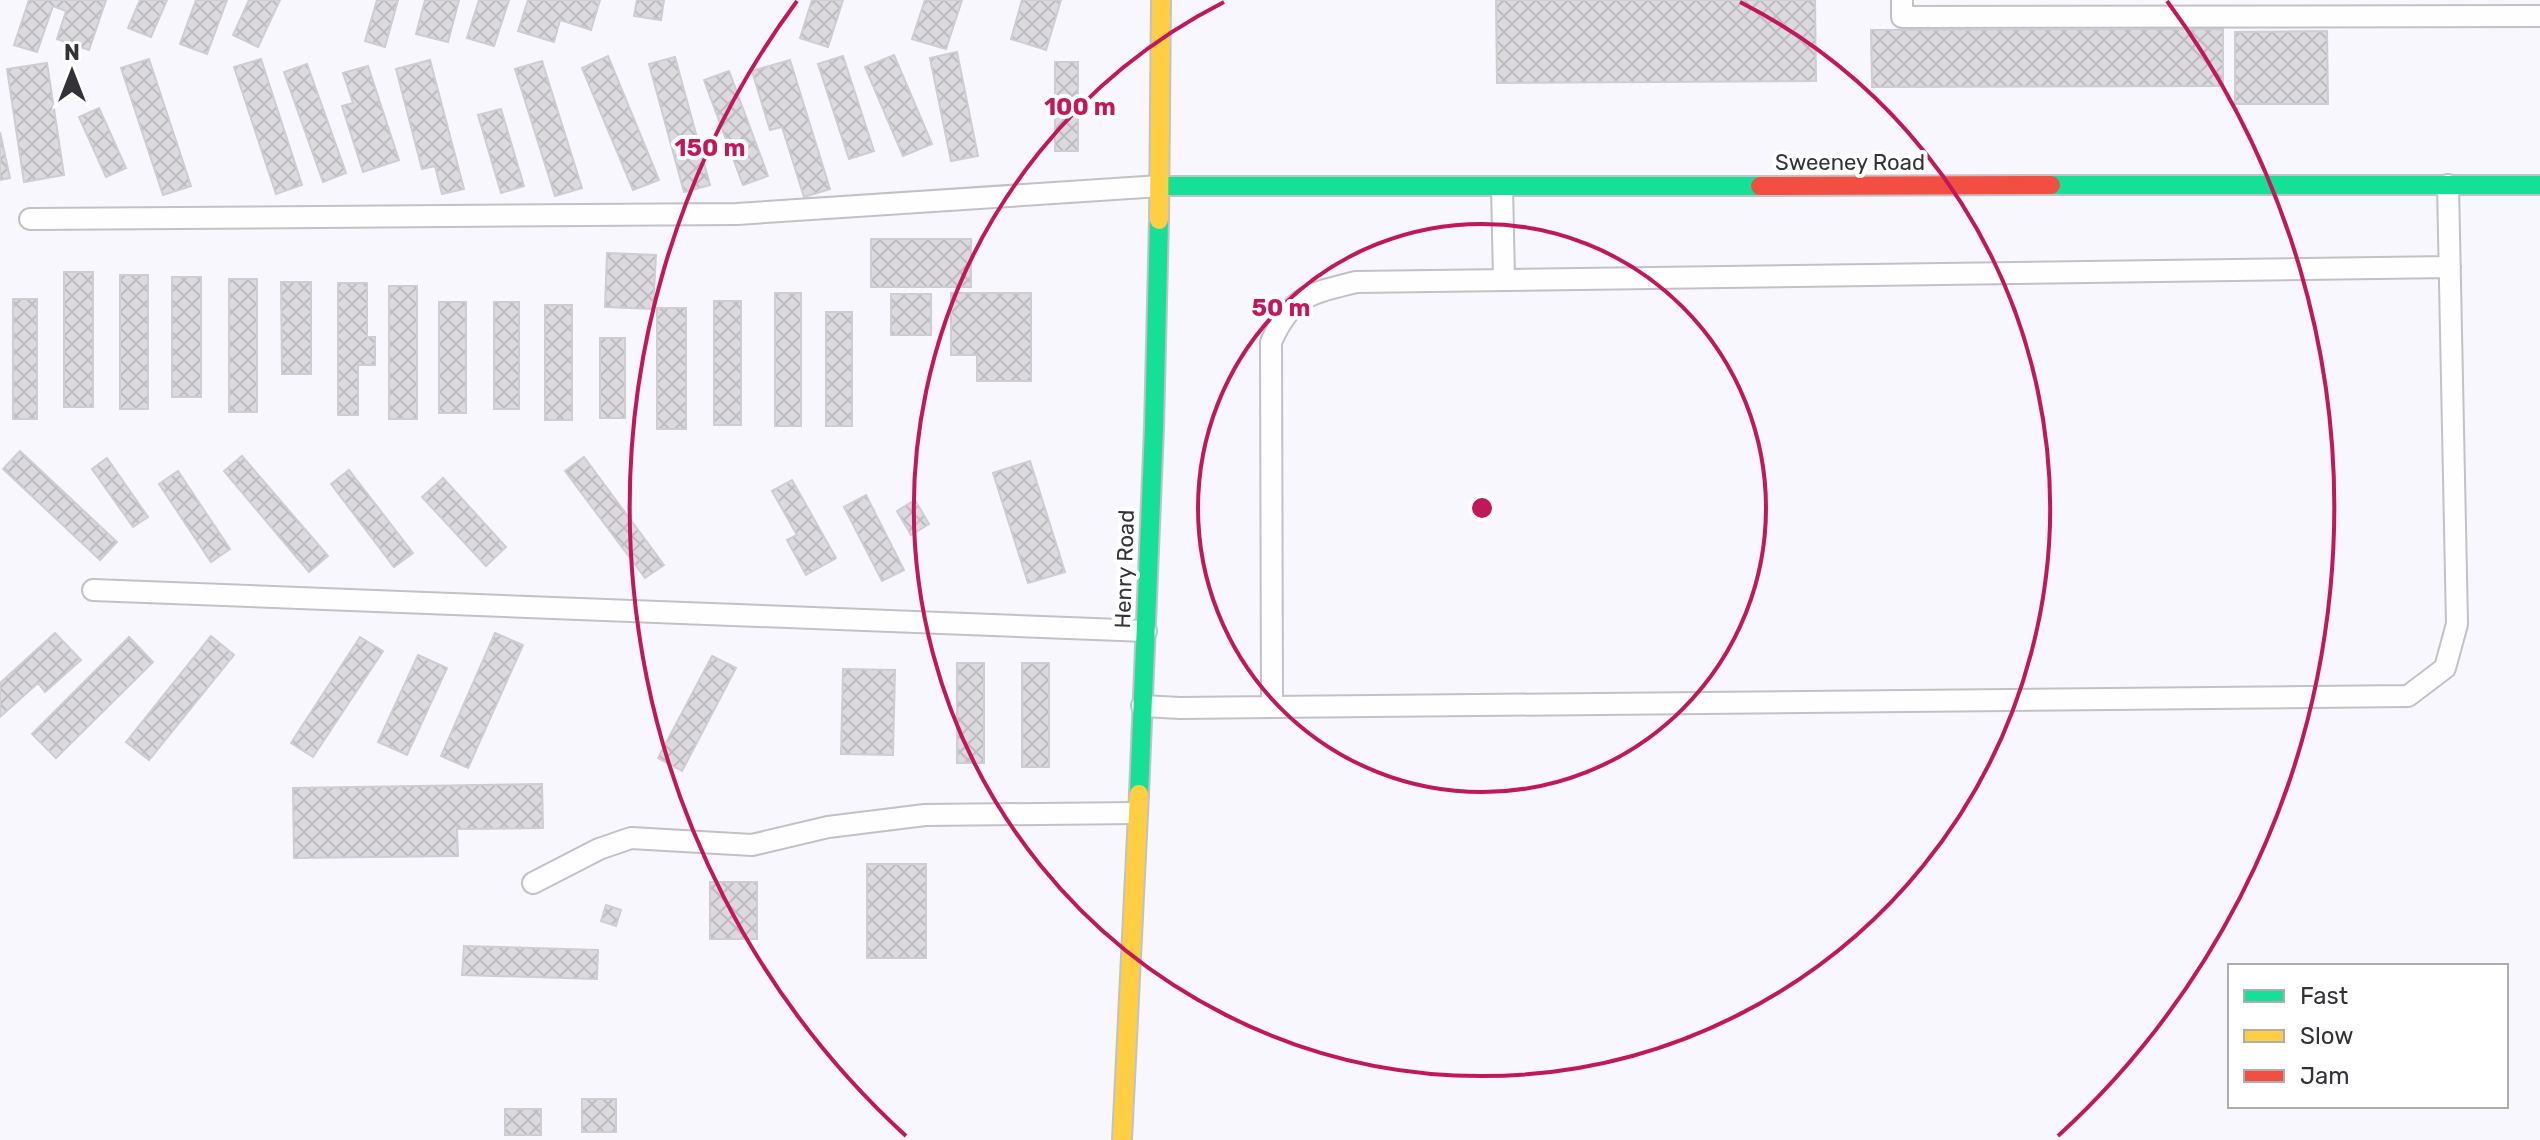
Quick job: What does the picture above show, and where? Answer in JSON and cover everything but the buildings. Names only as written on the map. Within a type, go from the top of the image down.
[{"type":"street","name":"Henry Road","points":[[1122,1140],[1146,631],[1160,186],[1161,0]]},
{"type":"street","name":"Sweeney Road","points":[[1160,186],[2540,185]]},
{"type":"lane","points":[[1902,0],[1902,17],[2516,9],[2540,16]]},
{"type":"lane","points":[[1142,706],[2408,696],[2445,668],[2457,624],[2448,185]]},
{"type":"lane","points":[[30,219],[737,214],[1160,186]]},
{"type":"lane","points":[[1502,187],[1504,279]]},
{"type":"lane","points":[[1272,706],[1271,342],[1283,316],[1310,294],[1356,282],[2450,267]]},
{"type":"lane","points":[[93,590],[1146,631]]},
{"type":"lane","points":[[533,883],[599,849],[631,838],[752,845],[828,827],[925,815],[1137,813]]},
{"type":"traffic: fast","points":[[2051,185],[2540,185]]},
{"type":"traffic: fast","points":[[1160,186],[1760,186]]},
{"type":"traffic: fast","points":[[1139,794],[1159,220]]},
{"type":"traffic: slow","points":[[1159,220],[1161,0]]},
{"type":"traffic: slow","points":[[1122,1140],[1139,794]]},
{"type":"traffic: jam","points":[[1760,186],[2051,185]]}]
